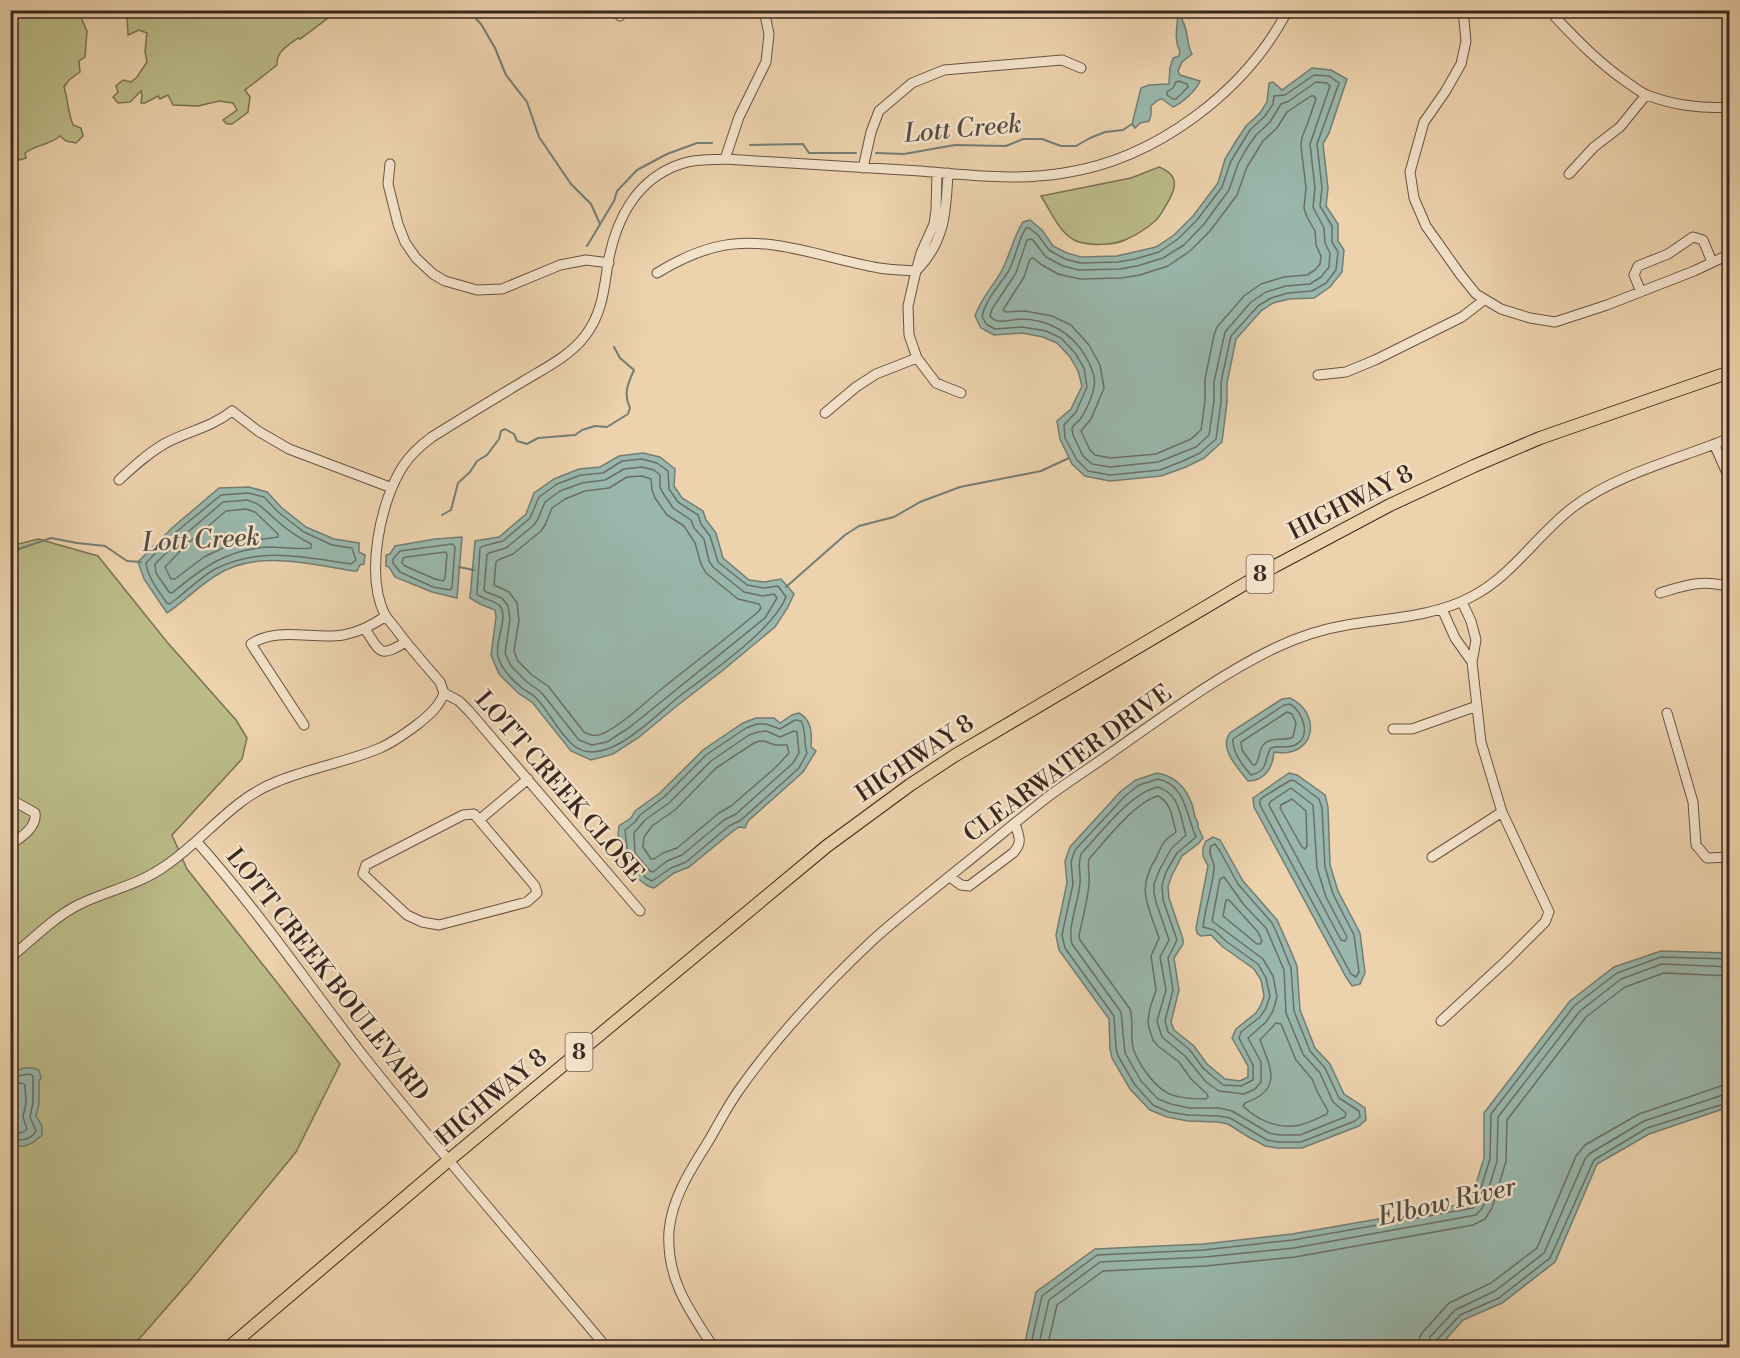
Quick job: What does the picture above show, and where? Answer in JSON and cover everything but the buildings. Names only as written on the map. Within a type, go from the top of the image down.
[{"type":"main road","name":"HIGHWAY 8","points":[[228,1347],[827,846],[910,785],[982,739],[1275,566],[1380,511],[1474,466],[1540,438],[1730,372]]},
{"type":"street","points":[[725,159],[739,117],[766,62],[769,34],[764,10]]},
{"type":"street","points":[[10,958],[78,905],[155,873],[197,842],[241,802],[264,787],[380,748],[396,740],[440,704],[444,693],[440,682],[386,616],[376,585],[375,561],[379,535],[392,488],[404,465],[432,436],[565,355],[584,337],[601,305],[609,263],[627,207],[639,192],[660,175],[676,166],[704,160],[725,159],[1015,178],[1067,173],[1089,168],[1132,153],[1173,131],[1198,114],[1218,98],[1254,61],[1288,10]]},
{"type":"street","points":[[1463,10],[1466,41],[1461,64],[1424,122],[1410,172],[1414,198],[1426,226],[1476,294],[1502,309],[1530,318],[1555,322],[1641,292],[1730,255]]},
{"type":"street","points":[[1555,17],[1590,54],[1646,95],[1679,103],[1714,108],[1730,107]]},
{"type":"street","points":[[863,168],[871,132],[879,111],[912,83],[944,70],[1062,60],[1081,68]]},
{"type":"street","points":[[1569,174],[1594,147],[1620,127],[1646,95]]},
{"type":"street","points":[[390,164],[388,184],[405,242],[416,258],[445,281],[477,290],[502,290],[560,265],[586,260],[609,263]]},
{"type":"street","points":[[937,173],[934,224],[921,253],[908,306],[909,335],[916,358],[936,383],[962,393]]},
{"type":"street","points":[[916,271],[928,258],[942,228],[946,213],[948,173]]},
{"type":"street","points":[[1641,292],[1634,275],[1638,266],[1668,254],[1693,237],[1703,240],[1712,262]]},
{"type":"street","points":[[657,273],[679,260],[715,247],[748,243],[783,246],[880,268],[916,271]]},
{"type":"street","points":[[1318,375],[1346,372],[1375,360],[1462,317],[1484,300]]},
{"type":"street","points":[[825,413],[856,387],[876,374],[916,358]]},
{"type":"street","points":[[119,480],[143,458],[165,443],[219,422],[232,411],[258,431],[289,449],[392,488]]},
{"type":"street","name":"CLEARWATER DRIVE","points":[[714,1347],[685,1304],[674,1278],[669,1230],[681,1188],[738,1092],[785,1033],[875,939],[1049,796],[1245,663],[1305,635],[1342,626],[1442,609],[1462,602],[1486,589],[1551,526],[1573,507],[1599,490],[1730,438]]},
{"type":"street","points":[[1714,444],[1730,480]]},
{"type":"street","points":[[1660,594],[1701,582],[1730,587]]},
{"type":"street","points":[[1441,1021],[1545,922],[1549,912],[1502,812],[1481,742],[1472,662],[1476,640],[1462,602]]},
{"type":"street","points":[[1442,609],[1455,638],[1472,662]]},
{"type":"street","points":[[304,725],[251,644],[260,638],[278,635],[344,635],[365,629],[386,616]]},
{"type":"street","points":[[365,629],[379,650],[384,652],[406,642]]},
{"type":"street","name":"LOTT CREEK CLOSE","points":[[444,693],[463,704],[640,911]]},
{"type":"street","points":[[1393,729],[1412,729],[1477,706]]},
{"type":"street","points":[[1667,713],[1693,802],[1696,845],[1707,858],[1730,857]]},
{"type":"street","points":[[479,820],[528,779]]},
{"type":"street","points":[[10,799],[34,813],[36,817],[33,826],[10,845]]},
{"type":"street","points":[[1432,857],[1502,812]]},
{"type":"street","points":[[474,814],[479,820],[535,886],[537,893],[527,902],[439,925],[422,922],[407,915],[363,874],[366,866],[462,815],[474,814]]},
{"type":"street","points":[[950,877],[961,885],[969,886],[1005,859],[1016,850],[1020,842],[1015,824]]},
{"type":"street","name":"LOTT CREEK BOULEVARD","points":[[197,842],[270,930],[361,1052],[449,1160]]},
{"type":"street","points":[[449,1160],[607,1347]]},
{"type":"green space","points":[[328,10],[332,15],[287,46],[278,56],[277,65],[245,90],[250,97],[248,112],[232,124],[227,124],[223,120],[237,110],[233,103],[219,101],[198,106],[173,105],[168,95],[160,99],[158,96],[141,103],[141,91],[130,102],[118,103],[113,97],[118,92],[116,86],[123,80],[131,82],[147,62],[145,51],[147,33],[139,30],[128,35],[127,16],[131,11]]},
{"type":"green space","points":[[10,11],[78,11],[87,31],[85,57],[79,61],[80,72],[64,87],[73,125],[81,128],[83,136],[76,143],[66,141],[60,136],[29,150],[25,153],[26,158],[20,160],[11,152]]},
{"type":"green space","points":[[1159,167],[1174,179],[1174,190],[1169,201],[1159,217],[1151,224],[1115,243],[1093,244],[1074,240],[1059,226],[1041,196],[1131,178]]},
{"type":"green space","points":[[38,539],[98,556],[167,642],[236,720],[247,738],[242,759],[172,835],[187,869],[340,1064],[296,1152],[132,1347],[11,1348],[10,546]]},
{"type":"water","points":[[1178,11],[1183,11],[1182,20],[1192,54],[1182,62],[1178,71],[1180,75],[1200,81],[1188,96],[1173,107],[1162,99],[1158,100],[1151,106],[1149,121],[1140,123],[1135,128],[1132,124],[1141,88],[1149,85],[1169,84],[1173,58],[1179,56],[1180,52],[1176,37]]},
{"type":"water","points":[[1701,11],[1729,11],[1729,17],[1713,17]]},
{"type":"water","points":[[1312,68],[1331,70],[1347,79],[1329,133],[1323,144],[1328,188],[1326,206],[1338,224],[1338,241],[1344,250],[1342,272],[1330,287],[1314,298],[1289,299],[1273,303],[1261,311],[1236,339],[1227,383],[1222,442],[1204,458],[1161,476],[1110,481],[1085,476],[1072,464],[1060,439],[1057,421],[1071,409],[1082,386],[1078,371],[1070,357],[1057,343],[1043,337],[1022,333],[994,335],[981,328],[975,316],[1001,273],[1020,227],[1023,222],[1030,220],[1042,230],[1053,246],[1081,257],[1117,256],[1156,247],[1174,235],[1193,216],[1218,183],[1225,159],[1246,126],[1260,113],[1267,102],[1269,83],[1273,82],[1282,90]]},
{"type":"water","points":[[643,453],[660,457],[675,469],[674,486],[682,498],[703,511],[706,520],[716,533],[723,558],[749,580],[764,582],[781,579],[794,594],[775,627],[722,671],[638,738],[613,754],[591,760],[571,751],[532,702],[518,693],[499,674],[491,655],[495,610],[470,598],[475,541],[499,537],[526,514],[534,493],[554,479],[579,469],[600,467],[619,456]]},
{"type":"water","points":[[249,487],[267,492],[282,508],[306,527],[334,539],[359,543],[359,552],[365,555],[364,564],[354,571],[301,562],[248,563],[215,576],[167,613],[144,579],[138,562],[172,528],[219,488]]},
{"type":"water","points":[[462,537],[457,598],[432,592],[395,577],[386,566],[386,555],[390,554],[395,546]]},
{"type":"water","points":[[1290,698],[1307,714],[1310,734],[1306,742],[1298,749],[1274,752],[1267,772],[1259,779],[1248,781],[1230,757],[1226,744],[1227,738],[1231,732],[1282,699]]},
{"type":"water","points":[[799,713],[809,723],[811,747],[816,751],[803,772],[748,821],[745,828],[739,827],[733,831],[689,867],[674,873],[654,888],[637,877],[622,858],[621,841],[618,835],[619,826],[660,793],[703,750],[743,723],[756,718],[774,718],[780,723]]},
{"type":"water","points":[[1157,773],[1174,780],[1187,793],[1203,838],[1182,856],[1168,886],[1169,898],[1183,939],[1183,944],[1174,958],[1179,990],[1171,1022],[1174,1030],[1194,1046],[1207,1064],[1225,1079],[1240,1081],[1248,1077],[1248,1066],[1232,1038],[1236,1029],[1256,1013],[1261,1005],[1264,996],[1261,980],[1254,969],[1223,947],[1211,935],[1201,936],[1197,933],[1196,928],[1208,866],[1203,856],[1203,848],[1206,841],[1213,837],[1220,840],[1243,881],[1277,920],[1297,966],[1300,1010],[1315,1048],[1330,1064],[1344,1094],[1365,1108],[1366,1120],[1359,1126],[1302,1148],[1265,1146],[1228,1124],[1188,1121],[1167,1117],[1150,1110],[1130,1089],[1112,1058],[1109,1019],[1059,950],[1056,935],[1067,883],[1065,861],[1070,847],[1121,791],[1136,780]]},
{"type":"water","points":[[1289,773],[1297,775],[1325,795],[1328,807],[1330,865],[1338,891],[1360,933],[1365,973],[1360,984],[1352,986],[1346,977],[1254,807],[1253,798]]},
{"type":"water","name":"Elbow River","points":[[1661,951],[1729,953],[1729,1107],[1649,1134],[1597,1164],[1555,1262],[1502,1303],[1463,1320],[1439,1347],[1024,1347],[1036,1292],[1095,1249],[1204,1244],[1292,1234],[1470,1203],[1484,1158],[1484,1113],[1570,1001],[1614,967]]},
{"type":"water","points":[[24,1068],[39,1070],[41,1078],[36,1116],[42,1126],[42,1135],[28,1145],[16,1146],[11,1145],[11,1073]]},
{"type":"waterway","points":[[468,10],[481,24],[495,48],[506,75],[527,102],[539,137],[571,184],[591,204],[600,224]]},
{"type":"waterway","name":"Lott Creek","points":[[876,153],[904,154],[955,145],[1006,146],[1023,139],[1042,139],[1061,146],[1076,146],[1105,132],[1123,130],[1132,124]]},
{"type":"waterway","points":[[587,246],[614,201],[617,191],[637,170],[667,154],[697,143],[712,143]]},
{"type":"waterway","name":"Lott Creek","points":[[750,145],[803,144],[809,153],[856,153]]},
{"type":"waterway","name":"Lott Creek","points":[[442,515],[451,510],[458,483],[470,472],[477,461],[487,455],[499,439],[501,431],[505,429],[514,434],[517,441],[527,444],[538,438],[575,435],[595,426],[607,427],[628,414],[630,408],[627,389],[634,370],[620,358],[614,347]]},
{"type":"waterway","points":[[786,587],[845,535],[859,526],[894,517],[920,502],[960,487],[1041,471],[1069,458]]},
{"type":"waterway","name":"Lott Creek","points":[[10,552],[51,538],[105,546],[127,561],[141,562]]},
{"type":"waterway","points":[[459,567],[474,570]]}]
